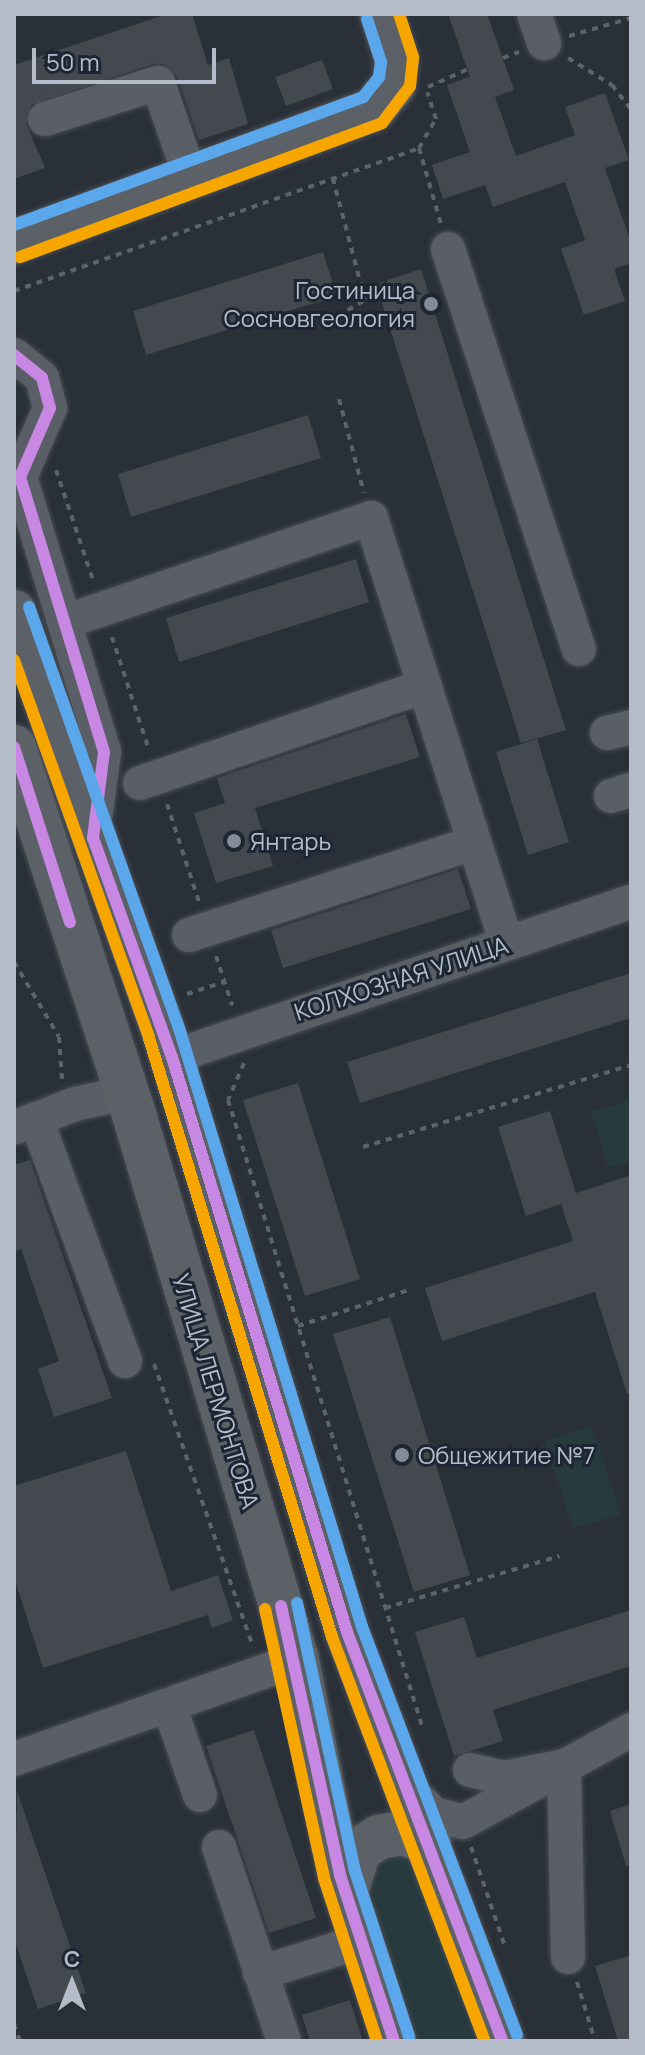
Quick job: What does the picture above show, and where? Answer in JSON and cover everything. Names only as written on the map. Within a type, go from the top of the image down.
[{"type":"main road","points":[[14,242],[373,110],[410,86],[397,60],[382,14]]},
{"type":"main road","points":[[14,612],[172,1057],[347,1632],[410,1791],[446,1832],[502,2041]]},
{"type":"main road","name":"УЛИЦА ЛЕРМОНТОВА","points":[[14,747],[126,1093],[280,1666],[346,1892],[394,2041]]},
{"type":"main road","points":[[346,1892],[359,1850],[379,1837],[446,1832]]},
{"type":"street","points":[[45,119],[158,83],[190,176]]},
{"type":"street","points":[[448,249],[579,649]]},
{"type":"street","points":[[14,355],[42,378],[50,408],[20,477],[104,752],[93,838]]},
{"type":"street","points":[[94,612],[371,518],[507,943]]},
{"type":"street","points":[[149,780],[425,686]]},
{"type":"street","points":[[198,932],[473,843]]},
{"type":"street","name":"КОЛХОЗНАЯ УЛИЦА","points":[[172,1057],[241,1031],[631,902]]},
{"type":"street","points":[[126,1093],[38,1118],[139,1361]]},
{"type":"street","points":[[14,1759],[170,1708],[280,1666]]},
{"type":"street","points":[[170,1708],[200,1795]]},
{"type":"street","points":[[446,1832],[631,1730]]},
{"type":"street","points":[[470,1770],[505,1778],[564,1766]]},
{"type":"street","points":[[564,1766],[568,1957]]},
{"type":"street","points":[[219,1847],[284,2041]]},
{"type":"street","points":[[260,1973],[362,1941]]},
{"type":"path","points":[[539,29],[612,85],[631,109]]},
{"type":"path","points":[[410,86],[468,69]]},
{"type":"path","points":[[419,148],[448,249]]},
{"type":"path","points":[[327,322],[365,300],[332,178]]},
{"type":"path","points":[[339,399],[371,518]]},
{"type":"path","points":[[42,431],[94,612],[198,932],[224,982],[241,1031],[248,1055],[228,1100],[425,1736]]},
{"type":"path","points":[[14,962],[59,1037],[38,1118]]},
{"type":"path","points":[[182,996],[224,982]]},
{"type":"path","points":[[363,1147],[631,1065]]},
{"type":"path","points":[[298,1326],[412,1289]]},
{"type":"path","points":[[139,1361],[280,1666]]},
{"type":"path","points":[[385,1608],[559,1556]]},
{"type":"path","points":[[446,1832],[508,1954]]},
{"type":"path","points":[[584,2003],[595,2041]]},
{"type":"path","points":[[14,2024],[20,2041]]},
{"type":"green space","points":[[631,1100],[631,1161],[608,1168],[591,1112]]},
{"type":"green space","points":[[592,1426],[621,1514],[573,1529],[545,1441]]},
{"type":"green space","points":[[389,1851],[417,1857],[483,2041],[418,2041],[367,1883],[368,1868]]},
{"type":"building","points":[[167,14],[192,14],[208,65],[229,58],[248,124],[199,140],[177,76],[163,64],[152,64],[31,105],[26,124],[45,168],[14,179],[14,65]]},
{"type":"building","points":[[448,14],[487,14],[514,90],[495,97],[516,156],[575,135],[565,107],[605,93],[629,160],[605,168],[631,243],[631,263],[614,269],[625,301],[584,315],[561,249],[585,240],[565,182],[493,207],[485,185],[443,199],[432,165],[470,152],[447,85],[470,77]]},
{"type":"building","points":[[322,60],[333,89],[286,106],[275,77]]},
{"type":"building","points":[[323,252],[337,296],[146,355],[133,311]]},
{"type":"building","points":[[421,269],[566,730],[521,743],[376,284]]},
{"type":"building","points":[[308,415],[321,458],[131,517],[118,474]]},
{"type":"building","points":[[356,559],[369,602],[179,662],[166,618]]},
{"type":"building","points":[[406,714],[420,757],[255,808],[273,866],[216,883],[194,813],[225,803],[217,778]]},
{"type":"building","points":[[537,739],[569,842],[528,855],[496,752]]},
{"type":"building","points":[[458,869],[471,909],[283,968],[271,930]]},
{"type":"building","points":[[631,973],[631,1018],[360,1103],[347,1062]]},
{"type":"building","points":[[298,1083],[360,1279],[305,1296],[243,1100]]},
{"type":"building","points":[[550,1111],[576,1193],[631,1175],[631,1393],[627,1394],[595,1292],[442,1341],[425,1288],[573,1241],[561,1204],[526,1216],[498,1127]]},
{"type":"building","points":[[30,1160],[112,1398],[54,1417],[38,1369],[59,1361],[21,1249],[14,1252],[14,1165]]},
{"type":"building","name":"Общежитие №7","points":[[390,1317],[470,1575],[414,1592],[333,1334]]},
{"type":"building","points":[[126,1451],[171,1591],[218,1575],[233,1620],[212,1628],[208,1615],[43,1668],[14,1577],[14,1486]]},
{"type":"building","points":[[631,1610],[631,1666],[493,1710],[503,1741],[454,1756],[415,1632],[464,1617],[477,1658]]},
{"type":"building","points":[[254,1730],[316,1918],[269,1933],[206,1746]]},
{"type":"building","points":[[17,1791],[86,1993],[38,2009],[14,1939]]},
{"type":"building","points":[[631,1804],[631,1865],[626,1866],[610,1811]]},
{"type":"building","points":[[631,1955],[631,2041],[618,2041],[595,1966]]},
{"type":"building","points":[[350,2000],[363,2041],[310,2041],[302,2015]]},
{"type":"transit line","points":[[20,257],[382,123],[410,86],[413,57],[399,14]]},
{"type":"transit line","points":[[14,225],[363,97],[379,77],[381,62],[367,19]]},
{"type":"transit line","points":[[14,355],[42,378],[50,408],[20,477],[104,752],[93,838],[172,1057],[347,1632],[502,2041]]},
{"type":"transit line","points":[[29,607],[179,1028],[362,1627],[517,2035]]},
{"type":"transit line","points":[[14,660],[149,1038],[332,1637],[485,2041]]},
{"type":"transit line","points":[[14,747],[70,922]]},
{"type":"transit line","points":[[297,1603],[355,1871],[409,2036]]},
{"type":"transit line","points":[[281,1606],[340,1875],[394,2041]]},
{"type":"transit line","points":[[265,1609],[324,1878],[377,2041]]},
{"type":"place","name":"Гостиница Сосновгеология","points":[[431,304]]},
{"type":"place","name":"Янтарь","points":[[234,841]]},
{"type":"place","name":"Общежитие №7","points":[[402,1455]]}]
